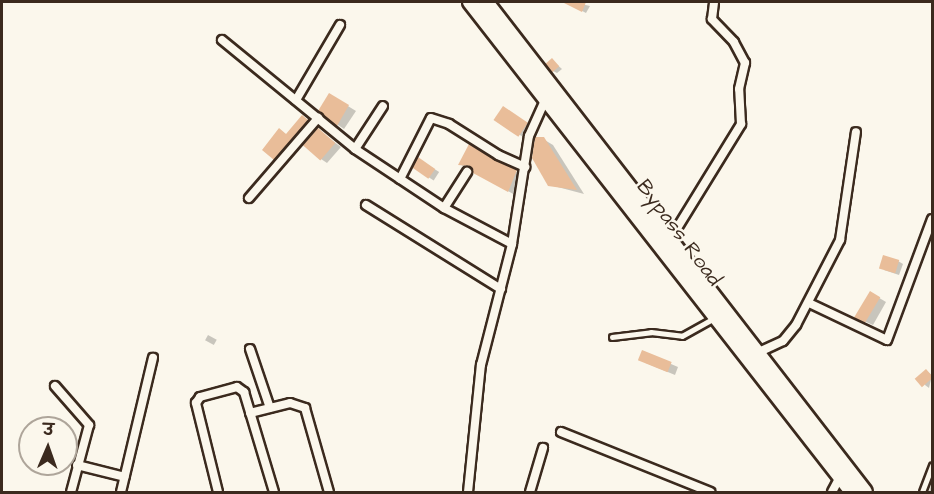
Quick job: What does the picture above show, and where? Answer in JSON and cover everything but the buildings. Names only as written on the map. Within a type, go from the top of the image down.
[{"type":"main road","name":"Bypass Road","points":[[471,2],[547,96],[852,492]]},
{"type":"main road","name":"Bypass Road","points":[[486,2],[671,238],[865,492]]},
{"type":"street","points":[[671,238],[741,123],[739,89],[745,63],[734,42],[712,19],[714,2]]},
{"type":"street","points":[[296,100],[340,25]]},
{"type":"street","points":[[222,40],[356,149],[444,208],[512,244]]},
{"type":"street","points":[[468,492],[481,365],[512,244],[529,136],[547,96]]},
{"type":"street","points":[[356,149],[384,106]]},
{"type":"street","points":[[249,198],[318,118]]},
{"type":"street","points":[[400,179],[431,118],[449,124],[498,155],[525,167]]},
{"type":"street","points":[[759,352],[789,335],[809,303],[842,233],[856,132]]},
{"type":"street","points":[[444,208],[466,172]]},
{"type":"street","points":[[366,205],[501,289]]},
{"type":"street","points":[[809,303],[886,340],[933,219]]},
{"type":"street","points":[[250,349],[270,408]]},
{"type":"street","points":[[121,492],[153,358]]},
{"type":"street","points":[[55,386],[89,424],[78,462]]},
{"type":"street","points":[[218,492],[197,413],[198,400],[240,387],[250,412],[274,492]]},
{"type":"street","points":[[250,412],[290,403],[309,413],[329,492]]},
{"type":"street","points":[[561,432],[710,492]]},
{"type":"street","points":[[530,492],[543,448]]},
{"type":"street","points":[[78,465],[125,477]]},
{"type":"street","points":[[71,492],[75,476]]},
{"type":"street","points":[[832,492],[840,477]]},
{"type":"lane","points":[[612,337],[651,332],[682,336],[716,316]]},
{"type":"lane","points":[[922,492],[933,466]]}]
